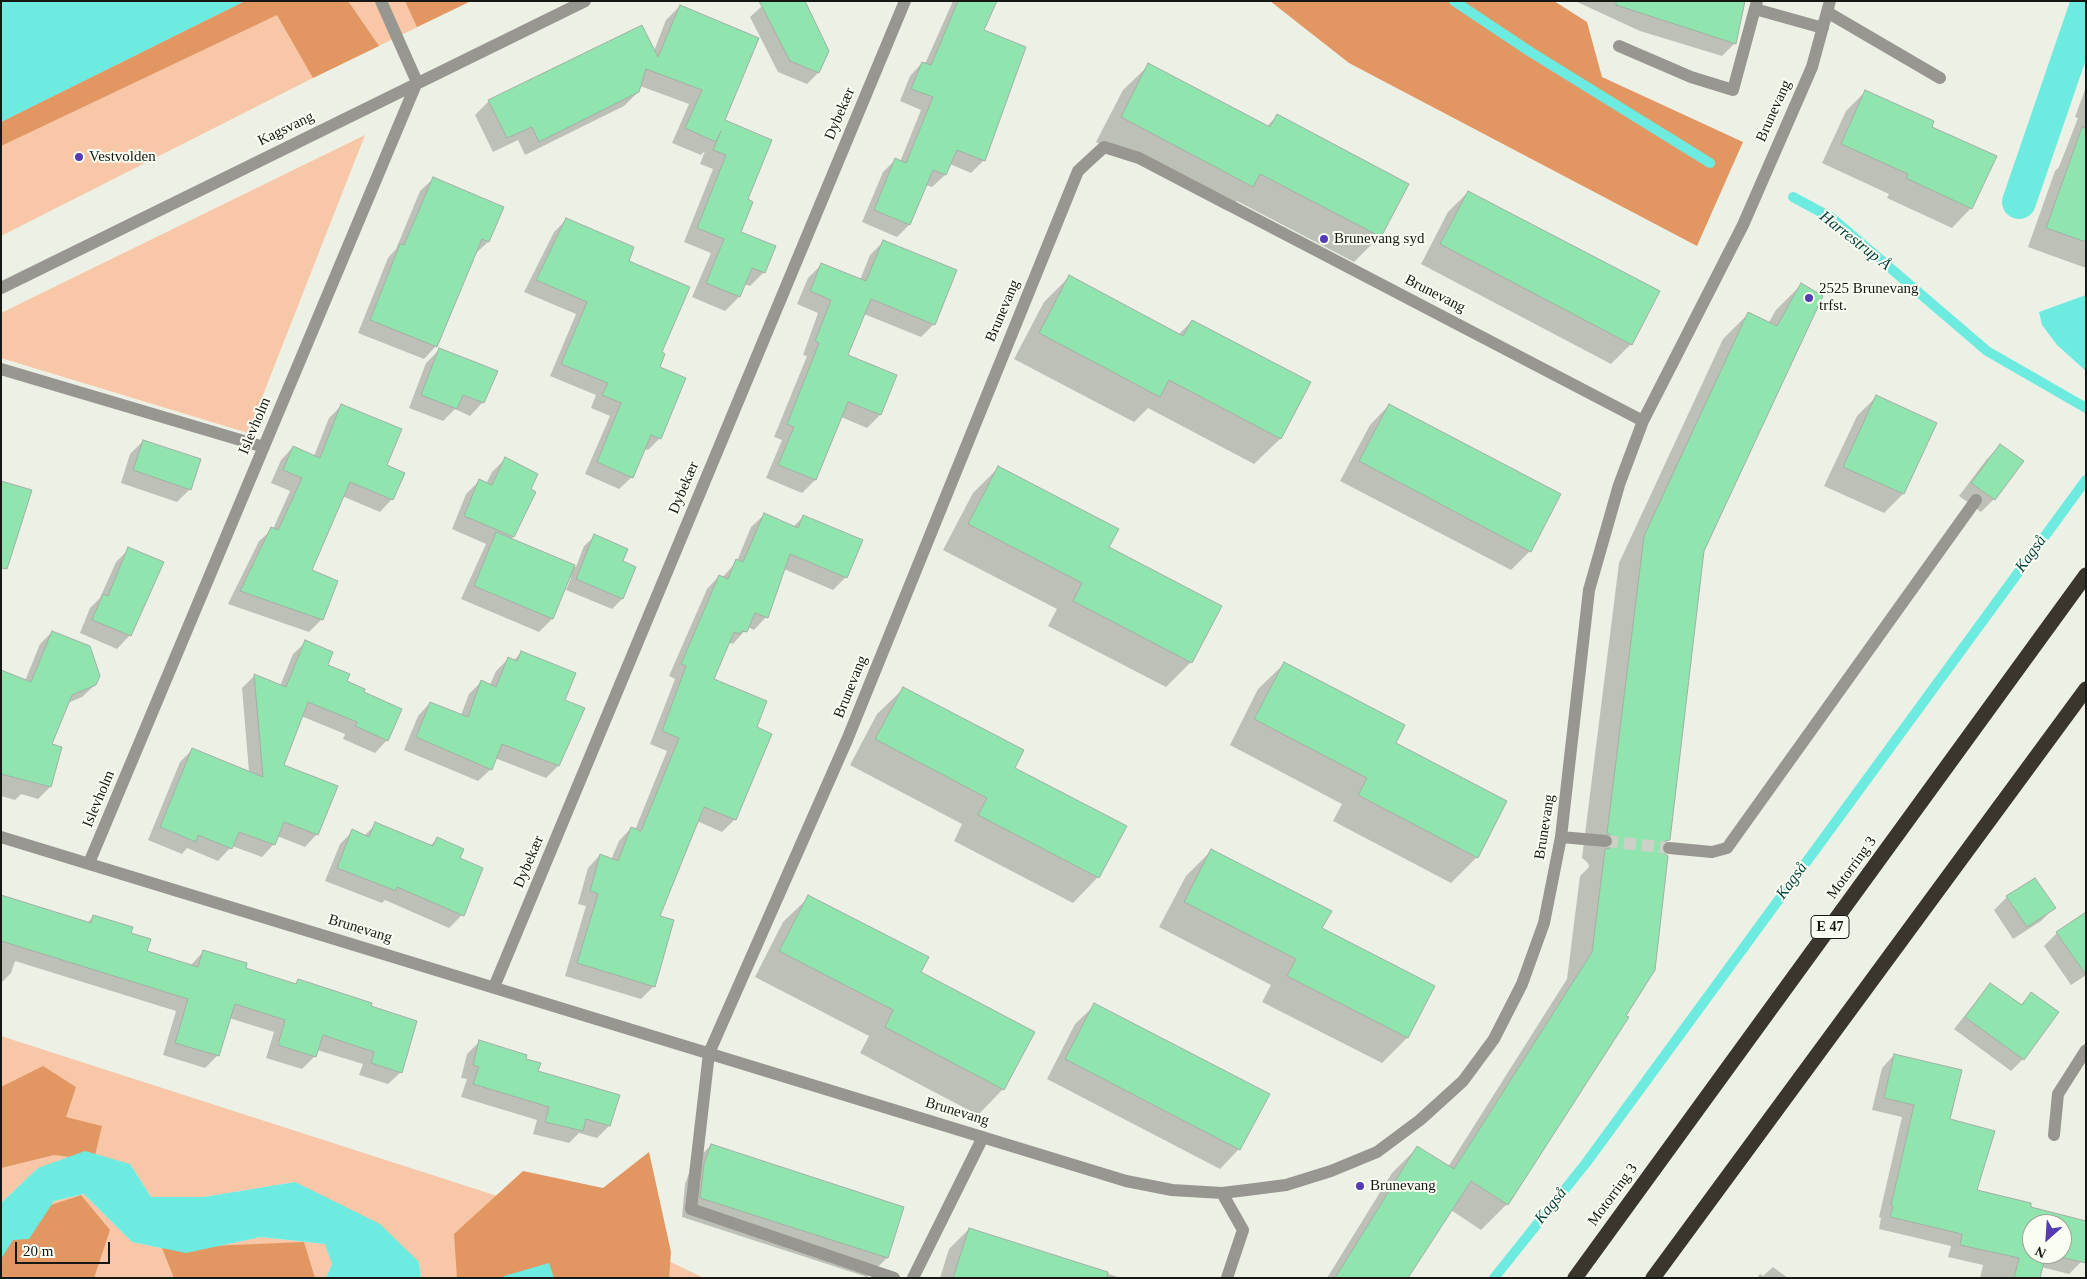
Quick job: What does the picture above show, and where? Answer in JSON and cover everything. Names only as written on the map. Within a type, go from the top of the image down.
[{"type":"highway","name":"Motorring 3","points":[[1575,1278],[2086,575]]},
{"type":"highway","points":[[1653,1278],[2086,689]]},
{"type":"street","points":[[381,1],[417,82]]},
{"type":"street","name":"Kagsvang","points":[[1,288],[417,82],[586,1]]},
{"type":"street","name":"Dybekær","points":[[494,988],[905,1]]},
{"type":"street","points":[[1619,46],[1691,77],[1733,90],[1756,5],[1823,28]]},
{"type":"street","points":[[1828,7],[1940,78]]},
{"type":"street","name":"Brunevang","points":[[1,837],[1126,1182],[1172,1190],[1222,1193],[1286,1185],[1331,1171],[1377,1152],[1420,1120],[1463,1081],[1494,1039],[1522,984],[1544,923],[1561,836],[1589,590],[1618,484],[1643,420],[1743,225],[1812,67],[1828,7]]},
{"type":"street","name":"Islevholm","points":[[89,863],[417,82]]},
{"type":"street","name":"Brunevang","points":[[710,1053],[847,740],[1078,171],[1104,147],[1139,158],[1643,420]]},
{"type":"street","points":[[1,369],[264,447]]},
{"type":"street","points":[[1669,848],[1712,852],[1727,848],[1976,500]]},
{"type":"street","points":[[1561,836],[1606,841]]},
{"type":"street","points":[[2054,1135],[2058,1094],[2086,1050]]},
{"type":"street","points":[[710,1053],[691,1209],[894,1278]]},
{"type":"street","points":[[913,1278],[983,1137]]},
{"type":"street","points":[[1222,1193],[1243,1230],[1227,1278]]},
{"type":"shaded area","name":"Vestvolden","points":[[1,1],[471,1],[313,78],[1,236]]},
{"type":"shaded area","points":[[245,1],[348,1],[379,46],[313,78],[277,15],[1,146],[1,122]]},
{"type":"shaded area","points":[[405,1],[471,1],[417,27]]},
{"type":"shaded area","points":[[1270,1],[1554,1],[1587,22],[1602,77],[1743,142],[1697,246],[1349,63]]},
{"type":"shaded area","points":[[365,135],[248,433],[1,358],[1,313]]},
{"type":"shaded area","points":[[1,1036],[606,1231],[704,1278],[421,1278],[419,1262],[295,1182],[204,1197],[151,1197],[130,1164],[38,1168],[1,1203]]},
{"type":"shaded area","points":[[43,1066],[76,1087],[66,1117],[102,1126],[94,1160],[54,1155],[1,1168],[1,1087]]},
{"type":"shaded area","points":[[649,1152],[671,1252],[669,1278],[457,1278],[454,1234],[523,1171],[603,1188]]},
{"type":"shaded area","points":[[85,1194],[132,1242],[186,1253],[261,1237],[326,1244],[332,1264],[326,1278],[1,1278],[1,1259],[29,1239],[54,1201]]},
{"type":"shaded area","points":[[81,1195],[110,1230],[94,1278],[1,1278],[1,1238],[48,1206]]},
{"type":"shaded area","points":[[304,1242],[315,1278],[174,1278],[162,1248]]},
{"type":"water","points":[[1,1],[245,1],[1,122]]},
{"type":"water","points":[[2086,295],[2086,371],[2057,345],[2042,325],[2039,312]]},
{"type":"water","points":[[85,1151],[130,1164],[151,1197],[204,1197],[295,1182],[380,1224],[419,1262],[421,1278],[326,1278],[332,1264],[325,1244],[261,1237],[186,1253],[132,1242],[84,1194],[54,1201],[29,1239],[13,1240],[1,1259],[1,1203],[38,1168]]},
{"type":"water","points":[[549,1263],[554,1278],[504,1278],[504,1276]]},
{"type":"building","points":[[759,1],[805,1],[829,51],[819,73],[790,61]]},
{"type":"building","points":[[958,1],[997,1],[984,30],[1026,47],[985,161],[957,150],[946,175],[933,170],[910,225],[874,210],[895,158],[906,163],[933,97],[911,89],[922,62],[931,65]]},
{"type":"building","points":[[1616,1],[1745,1],[1736,44],[1616,5]]},
{"type":"building","points":[[680,5],[759,38],[725,120],[772,140],[748,199],[753,202],[741,232],[776,246],[765,273],[752,268],[740,297],[706,283],[724,239],[697,228],[726,155],[713,150],[721,131],[716,142],[685,128],[702,90],[646,69],[639,92],[539,142],[532,127],[507,138],[488,100],[642,25],[658,57]]},
{"type":"building","points":[[1148,63],[1270,127],[1277,114],[1409,184],[1381,237],[1260,174],[1253,187],[1121,117]]},
{"type":"building","points":[[1865,90],[1934,121],[1932,127],[1997,156],[1972,209],[1906,178],[1908,174],[1841,144]]},
{"type":"building","points":[[2082,127],[2086,128],[2086,242],[2046,228]]},
{"type":"building","points":[[433,177],[504,207],[489,242],[482,239],[437,347],[370,320],[400,244],[404,245]]},
{"type":"building","points":[[1468,191],[1660,291],[1632,345],[1440,244]]},
{"type":"building","points":[[566,218],[634,247],[629,261],[690,287],[662,352],[665,354],[660,367],[686,378],[661,439],[651,435],[633,478],[597,462],[621,403],[602,395],[608,383],[561,364],[587,302],[536,280]]},
{"type":"building","points":[[883,240],[957,270],[935,325],[871,299],[848,355],[897,375],[881,415],[848,402],[816,480],[778,465],[794,427],[787,424],[819,343],[815,341],[831,300],[810,291],[821,263],[866,281]]},
{"type":"building","points":[[1069,275],[1183,336],[1192,320],[1311,382],[1281,439],[1169,380],[1160,397],[1039,333]]},
{"type":"building","points":[[1801,283],[1823,296],[1704,551],[1670,840],[1665,841],[1661,847],[1662,852],[1668,856],[1655,970],[1626,1016],[1629,1017],[1508,1205],[1471,1181],[1408,1278],[1335,1278],[1417,1146],[1454,1169],[1592,952],[1605,849],[1610,848],[1614,842],[1613,837],[1607,833],[1644,536],[1748,312],[1777,326]]},
{"type":"building","points":[[439,348],[498,371],[484,403],[463,395],[457,409],[421,395]]},
{"type":"building","points":[[1876,395],[1937,423],[1904,494],[1843,467]]},
{"type":"building","points":[[341,404],[402,429],[387,465],[405,473],[393,500],[350,482],[312,570],[338,581],[323,620],[240,591],[271,527],[278,530],[302,478],[283,470],[293,446],[320,458]]},
{"type":"building","points":[[1389,404],[1561,494],[1531,552],[1359,461]]},
{"type":"building","points":[[143,440],[201,459],[191,490],[133,470]]},
{"type":"building","points":[[2000,444],[2024,461],[1995,500],[1971,483]]},
{"type":"building","points":[[505,457],[538,474],[531,489],[536,492],[514,537],[464,516],[479,479],[492,485]]},
{"type":"building","points":[[998,466],[1119,529],[1109,547],[1222,606],[1192,663],[1073,601],[1082,583],[968,524]]},
{"type":"building","points":[[1,481],[32,490],[7,569],[1,568]]},
{"type":"building","points":[[764,513],[798,528],[803,515],[863,540],[847,578],[790,554],[768,618],[755,613],[747,632],[742,631],[740,634],[734,632],[714,679],[767,701],[757,727],[772,734],[736,820],[704,807],[660,916],[674,920],[655,987],[577,963],[598,894],[590,891],[600,854],[618,861],[631,827],[641,831],[679,738],[662,731],[686,666],[681,664],[719,575],[728,579],[736,559],[743,562]]},
{"type":"building","points":[[496,532],[575,565],[553,619],[474,586]]},
{"type":"building","points":[[594,534],[628,549],[623,561],[636,567],[623,599],[576,579]]},
{"type":"building","points":[[128,547],[164,562],[131,636],[92,620],[103,594],[108,596]]},
{"type":"building","points":[[52,631],[90,646],[100,676],[96,685],[72,695],[52,744],[62,747],[51,787],[1,774],[1,670],[31,682]]},
{"type":"building","points":[[305,640],[333,652],[328,665],[350,674],[347,681],[365,689],[364,692],[402,709],[388,741],[355,726],[357,722],[308,702],[284,765],[338,786],[318,835],[284,822],[275,845],[239,832],[232,849],[198,835],[196,842],[160,827],[192,748],[263,777],[254,674],[286,687]]},
{"type":"building","points":[[521,651],[576,673],[565,700],[585,708],[559,766],[502,744],[492,770],[416,737],[430,702],[468,717],[481,680],[496,687],[508,657],[517,661]]},
{"type":"building","points":[[1284,662],[1405,725],[1396,743],[1507,801],[1478,858],[1358,795],[1367,778],[1254,719]]},
{"type":"building","points":[[903,687],[1024,750],[1015,768],[1127,826],[1099,878],[978,815],[987,798],[875,739]]},
{"type":"building","points":[[375,822],[433,846],[437,837],[464,849],[460,858],[483,868],[464,916],[397,887],[396,891],[337,868],[352,829],[369,837]]},
{"type":"building","points":[[1211,849],[1332,911],[1322,928],[1435,986],[1408,1038],[1287,976],[1296,959],[1184,902]]},
{"type":"building","points":[[2035,878],[2056,908],[2027,927],[2006,896]]},
{"type":"building","points":[[1,895],[91,923],[93,915],[133,927],[131,933],[151,939],[147,951],[198,967],[203,950],[247,963],[246,968],[296,984],[298,979],[372,1003],[371,1006],[417,1021],[402,1073],[371,1063],[374,1052],[323,1035],[316,1057],[278,1045],[285,1020],[235,1004],[219,1056],[175,1043],[188,999],[1,941]]},
{"type":"building","points":[[808,895],[929,957],[921,972],[1035,1032],[1004,1090],[885,1027],[893,1010],[779,951]]},
{"type":"building","points":[[2086,912],[2086,975],[2056,932]]},
{"type":"building","points":[[1990,983],[2022,1005],[2031,992],[2059,1012],[2024,1060],[1965,1017]]},
{"type":"building","points":[[1094,1003],[1270,1094],[1240,1150],[1065,1059]]},
{"type":"building","points":[[479,1040],[527,1055],[526,1059],[541,1063],[538,1071],[620,1095],[610,1126],[586,1119],[583,1131],[545,1122],[549,1107],[473,1084],[479,1067],[473,1065]]},
{"type":"building","points":[[1894,1054],[1962,1070],[1950,1119],[1995,1131],[1977,1190],[2031,1203],[2031,1207],[2058,1214],[2022,1214],[2022,1264],[2044,1264],[2040,1278],[2014,1278],[2019,1258],[1960,1245],[1962,1234],[1890,1217],[1893,1206],[1891,1205],[1914,1105],[1884,1098]]},
{"type":"building","points":[[711,1144],[904,1207],[888,1258],[700,1198],[704,1164]]},
{"type":"building","points":[[2072,1217],[2086,1221],[2086,1263],[2072,1260]]},
{"type":"building","points":[[969,1228],[1108,1272],[1107,1278],[953,1278]]},
{"type":"waterway","name":"Harrestrup Å","points":[[1454,1],[1529,51],[1710,163]]},
{"type":"waterway","points":[[2019,202],[2086,7]]},
{"type":"waterway","name":"Harrestrup Å","points":[[1793,197],[1832,218],[1987,351],[2086,408]]},
{"type":"waterway","name":"Kagså","points":[[1494,1278],[1586,1163],[2086,480]]},
{"type":"tunnel","points":[[1606,841],[1669,848]]},
{"type":"place","name":"Vestvolden","points":[[79,157]]},
{"type":"place","name":"Brunevang syd","points":[[1324,239]]},
{"type":"place","name":"2525 Brunevang trfst.","points":[[1809,298]]},
{"type":"place","name":"Brunevang","points":[[1360,1186]]}]
